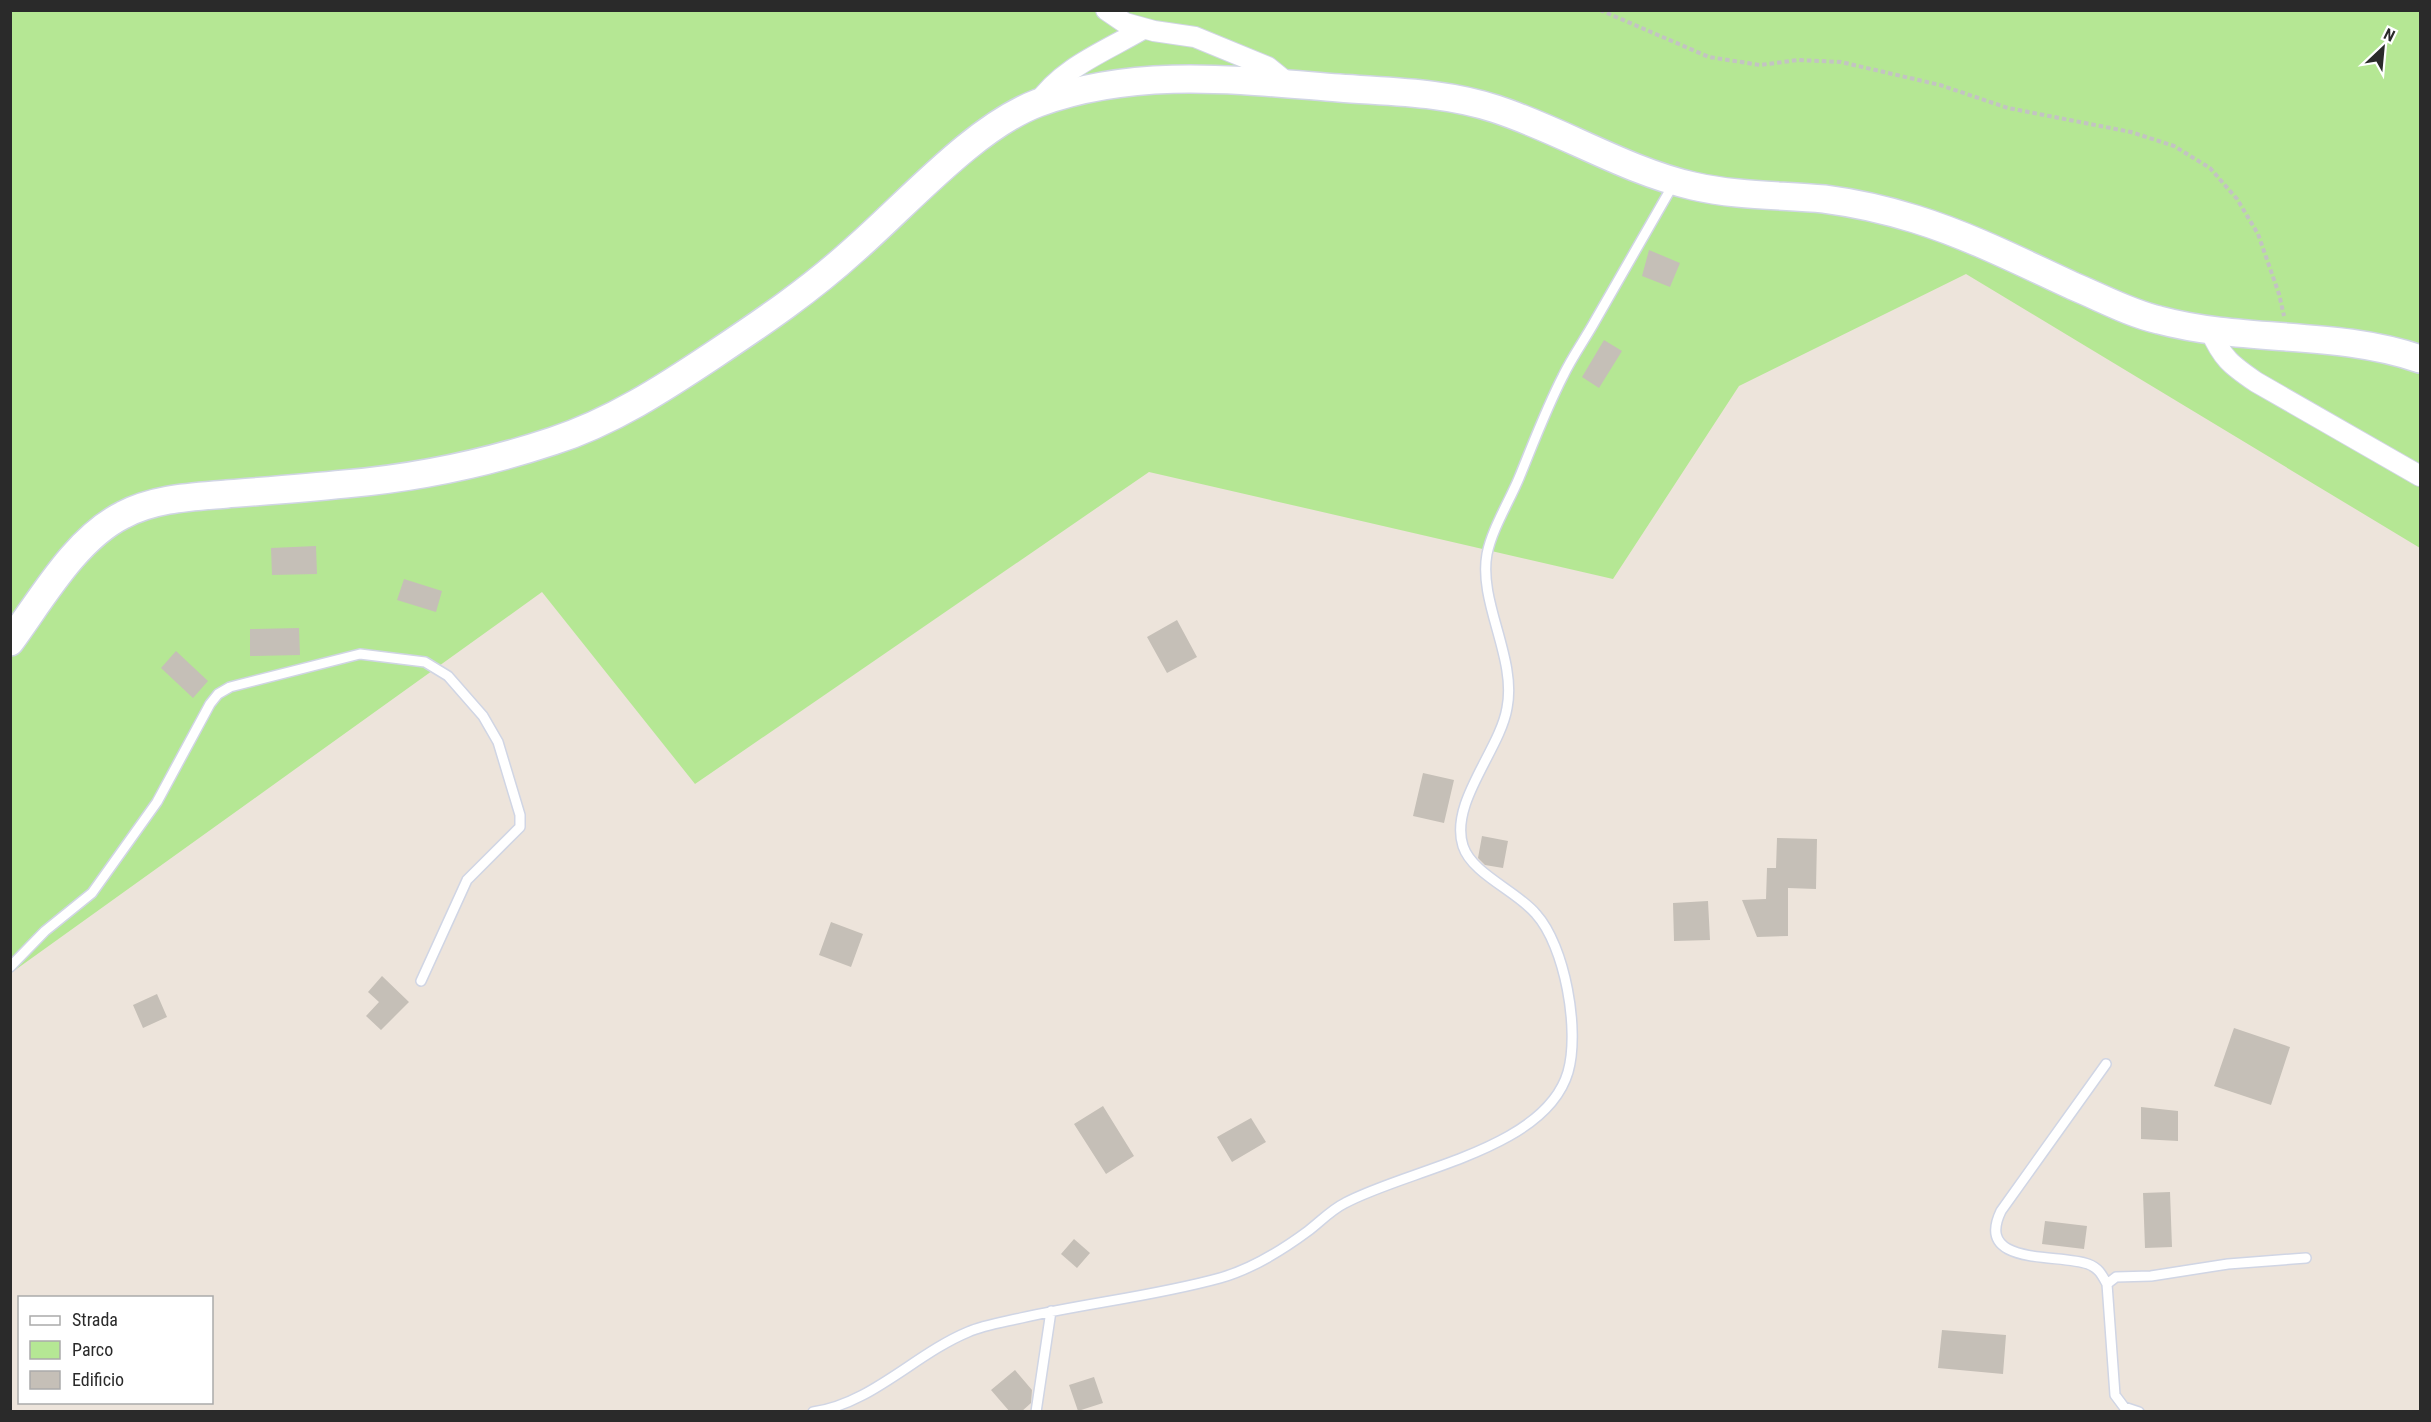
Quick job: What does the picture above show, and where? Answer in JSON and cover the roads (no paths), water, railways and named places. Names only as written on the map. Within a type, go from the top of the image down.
[{"type":"street","points":[[1106,10],[1125,23],[1143,29],[1195,37],[1268,67],[1289,84]]},
{"type":"street","points":[[1037,104],[1046,91],[1064,75],[1143,29]]},
{"type":"street","points":[[10,642],[64,567],[101,530],[124,514],[172,499],[356,483],[459,465],[550,442],[624,411],[690,371],[800,296],[848,256],[981,136],[1010,115],[1037,104],[1113,83],[1149,79],[1230,78],[1430,94],[1468,101],[1540,125],[1675,182],[1733,192],[1830,200],[1916,219],[1971,239],[2127,310],[2161,321],[2210,330],[2288,335],[2369,346],[2421,359]]},
{"type":"street","points":[[2210,330],[2220,353],[2247,377],[2421,476]]},
{"type":"lane","points":[[813,1412],[848,1402],[971,1330],[1051,1311],[1213,1280],[1254,1267],[1350,1200],[1425,1170],[1462,1161],[1500,1140],[1541,1112],[1560,1090],[1571,1058],[1573,1027],[1568,992],[1553,939],[1537,914],[1471,861],[1461,838],[1464,810],[1502,728],[1509,702],[1510,685],[1488,586],[1487,554],[1561,380],[1675,182]]},
{"type":"lane","points":[[10,967],[45,931],[92,893],[157,802],[203,716],[218,694],[230,687],[360,654],[426,662],[448,676],[483,716],[498,742],[520,815],[520,827],[467,880],[421,981]]},
{"type":"lane","points":[[2106,1064],[2001,1211],[1995,1233],[2002,1247],[2014,1252],[2088,1264],[2101,1271],[2107,1284],[2115,1395],[2124,1407],[2139,1412]]},
{"type":"lane","points":[[2107,1284],[2116,1276],[2151,1275],[2228,1264],[2306,1258]]},
{"type":"lane","points":[[1036,1412],[1051,1311]]}]
